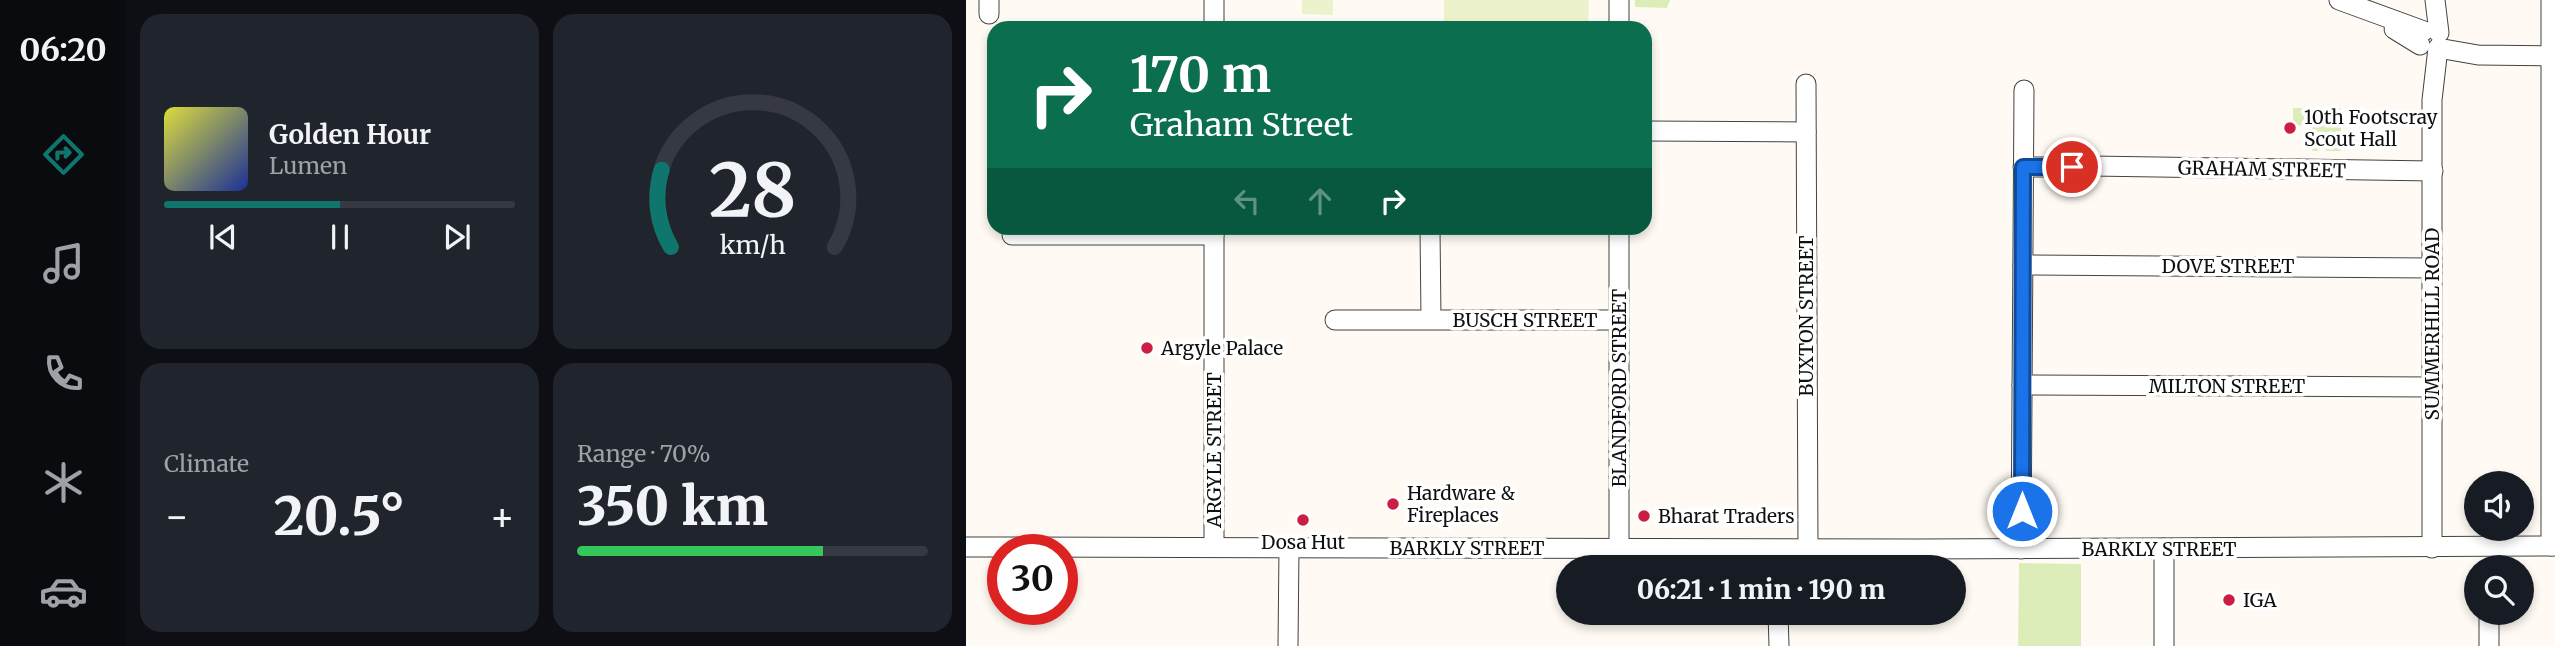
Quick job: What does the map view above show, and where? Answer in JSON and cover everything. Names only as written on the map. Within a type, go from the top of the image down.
[{"type":"street","points":[[1214,0],[1214,21]]},
{"type":"street","points":[[1619,0],[1619,21]]},
{"type":"street","name":"SUMMERHILL ROAD","points":[[2430,0],[2432,548]]},
{"type":"street","name":"SUMMERHILL ROAD","points":[[2431,40],[2435,0]]},
{"type":"street","points":[[2551,0],[2553,546]]},
{"type":"street","points":[[2346,3],[2431,40],[2553,49]]},
{"type":"street","name":"BUXTON STREET","points":[[1806,84],[1808,547]]},
{"type":"street","points":[[2021,549],[2024,90]]},
{"type":"street","points":[[1652,131],[1806,132]]},
{"type":"street","name":"GRAHAM STREET","points":[[2023,167],[2432,171]]},
{"type":"street","name":"ARGYLE STREET","points":[[1214,235],[1214,547]]},
{"type":"street","name":"BUSCH STREET","points":[[1430,235],[1431,319]]},
{"type":"street","name":"BLANDFORD STREET","points":[[1619,235],[1619,548]]},
{"type":"street","name":"DOVE STREET","points":[[2023,265],[2432,268]]},
{"type":"street","name":"BUSCH STREET","points":[[1335,320],[1619,320]]},
{"type":"street","name":"MILTON STREET","points":[[2022,385],[2432,387]]},
{"type":"street","name":"BARKLY STREET","points":[[966,547],[2021,549],[2553,546]]},
{"type":"street","points":[[1288,646],[1289,548]]},
{"type":"street","points":[[2164,548],[2164,646]]},
{"type":"street","points":[[1779,625],[1779,646]]},
{"type":"street","points":[[2489,625],[2489,646]]},
{"type":"green space","points":[[1302,0],[1333,0],[1333,15],[1302,14]]},
{"type":"green space","points":[[1444,0],[1589,0],[1588,21],[1444,21]]},
{"type":"green space","points":[[1635,0],[1670,0],[1667,8],[1635,7]]},
{"type":"green space","points":[[2293,108],[2341,108],[2341,151],[2326,151],[2326,136],[2318,136],[2318,151],[2312,151],[2312,126],[2293,125]]},
{"type":"green space","points":[[2019,563],[2081,564],[2081,646],[2018,646]]},
{"type":"place","name":"10th Footscray Scout Hall","points":[[2290,128]]},
{"type":"place","name":"Argyle Palace","points":[[1147,348]]},
{"type":"place","name":"Hardware & Fireplaces","points":[[1393,504]]},
{"type":"place","name":"Bharat Traders","points":[[1644,516]]},
{"type":"place","name":"Dosa Hut","points":[[1303,520]]},
{"type":"place","name":"IGA","points":[[2229,600]]},
{"type":"route","points":[[2022,511],[2023,167],[2072,167]]}]
